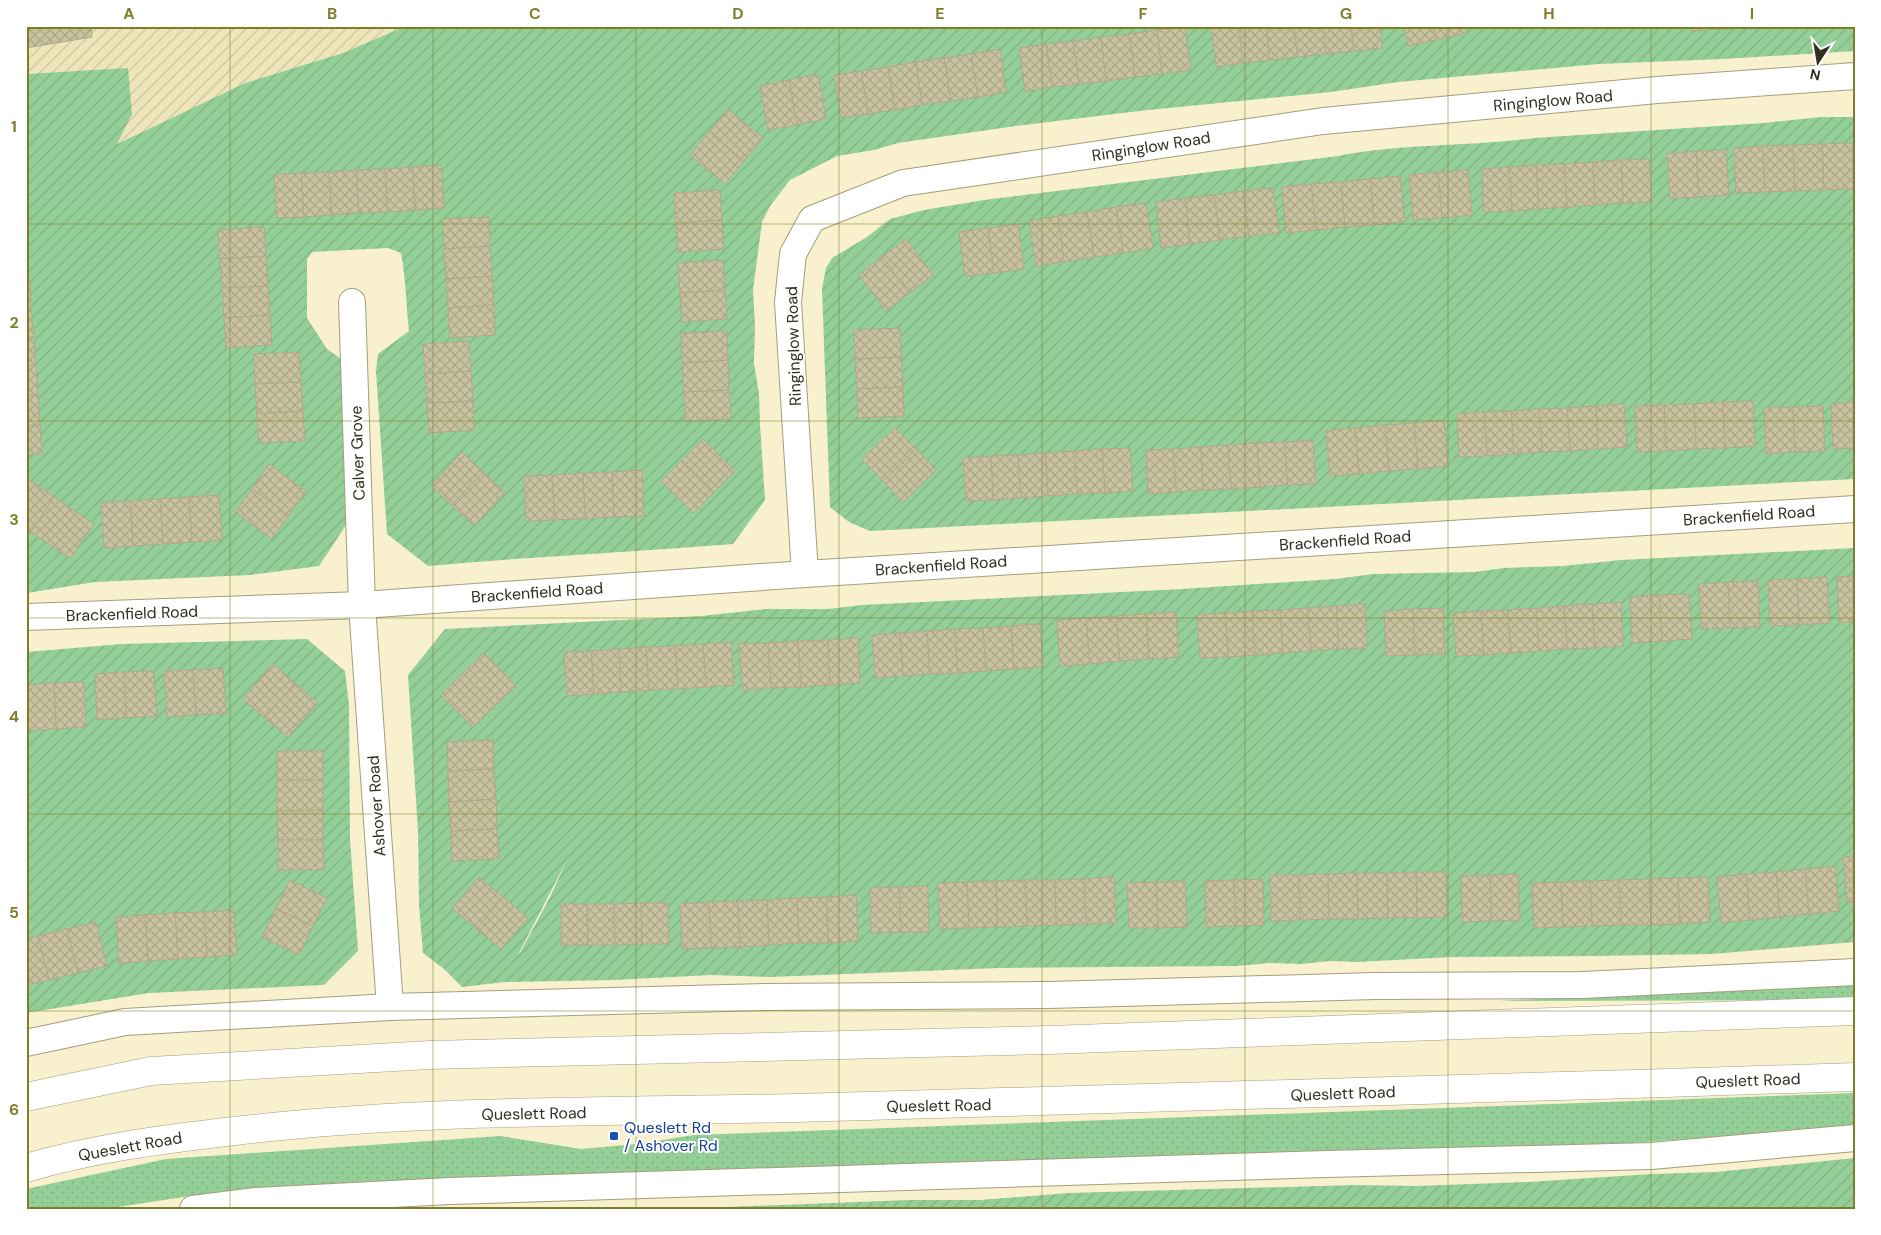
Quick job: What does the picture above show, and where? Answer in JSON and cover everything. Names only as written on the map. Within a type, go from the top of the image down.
[{"type":"highway","points":[[26,1097],[150,1071],[430,1055],[1049,1040],[1855,1011]]},
{"type":"highway","name":"Queslett Road","points":[[26,1168],[58,1159],[176,1138],[291,1124],[423,1116],[1054,1102],[1855,1077]]},
{"type":"street","name":"Ringinglow Road","points":[[805,574],[788,302],[793,254],[812,219],[903,183],[1323,121],[1657,90],[1855,76]]},
{"type":"street","name":"Calver Grove","points":[[352,302],[362,604]]},
{"type":"street","name":"Brackenfield Road","points":[[26,617],[362,604],[805,574],[1855,509]]},
{"type":"street","name":"Ashover Road","points":[[362,604],[390,1007]]},
{"type":"street","points":[[26,1043],[125,1022],[390,1007],[765,997],[1049,995],[1374,986],[1582,985],[1855,972]]},
{"type":"street","points":[[193,1209],[256,1201],[460,1191],[1317,1164],[1651,1156],[1855,1138]]},
{"type":"shaded area","points":[[26,26],[406,26],[343,53],[245,83],[116,144],[128,68],[26,74]]},
{"type":"green space","points":[[406,26],[1855,26],[1855,51],[1599,64],[1398,82],[1331,92],[1139,111],[1016,126],[898,143],[874,150],[837,156],[790,180],[770,206],[762,222],[753,290],[755,326],[754,363],[759,394],[765,500],[733,544],[428,566],[387,534],[376,371],[378,354],[409,331],[401,253],[388,248],[312,252],[307,259],[307,318],[327,349],[341,359],[350,519],[319,566],[250,575],[95,582],[27,593],[26,74],[128,68],[132,114],[117,144],[245,83],[343,53]]},
{"type":"green space","points":[[1821,117],[1855,117],[1855,479],[870,531],[849,522],[830,507],[822,289],[826,268],[832,258],[867,237],[890,219],[924,210],[984,200],[1386,149],[1764,123]]},
{"type":"green space","points":[[1855,548],[1855,942],[1712,954],[1451,957],[1357,962],[1330,961],[1302,964],[1270,963],[1237,966],[999,968],[770,977],[711,975],[614,980],[505,982],[462,987],[444,969],[423,953],[419,905],[418,831],[408,675],[445,629],[701,616],[766,609],[828,609],[862,605],[1182,589],[1335,579],[1373,574],[1475,572],[1504,568],[1563,566],[1621,560]],"holes":[[[568,858],[550,897],[520,953],[519,953]]]},
{"type":"green space","points":[[307,639],[345,671],[349,705],[350,839],[358,951],[324,985],[149,993],[26,1013],[26,652],[122,644]]},
{"type":"green space","points":[[1855,983],[1855,1000],[1498,1001]]},
{"type":"green space","points":[[1855,1093],[1855,1125],[1825,1129],[1576,1147],[405,1180],[190,1196],[105,1209],[26,1209],[26,1189],[166,1159],[501,1136],[581,1149],[636,1144],[694,1135]]},
{"type":"green space","points":[[1855,1158],[1855,1209],[674,1209],[909,1200],[980,1200],[1069,1193],[1529,1182],[1716,1172]]},
{"type":"building","points":[[26,26],[91,26],[92,37],[26,48]]},
{"type":"building","points":[[1211,26],[1239,26],[1243,63],[1216,67]]},
{"type":"building","points":[[1239,26],[1266,26],[1270,60],[1243,63]]},
{"type":"building","points":[[1266,26],[1294,26],[1298,57],[1270,60]]},
{"type":"building","points":[[1294,26],[1323,26],[1326,54],[1298,57]]},
{"type":"building","points":[[1323,26],[1351,26],[1354,51],[1326,54]]},
{"type":"building","points":[[1351,26],[1380,26],[1382,48],[1354,51]]},
{"type":"building","points":[[1404,26],[1433,26],[1436,40],[1408,46]]},
{"type":"building","points":[[1433,26],[1465,26],[1466,33],[1436,40]]},
{"type":"building","points":[[1692,26],[1720,26],[1720,29],[1692,31]]},
{"type":"building","points":[[1720,26],[1747,26],[1747,28],[1720,29]]},
{"type":"building","points":[[1185,27],[1191,70],[1162,74],[1157,30]]},
{"type":"building","points":[[1157,30],[1162,74],[1135,77],[1129,34]]},
{"type":"building","points":[[1129,34],[1135,77],[1106,81],[1101,37]]},
{"type":"building","points":[[1101,37],[1106,81],[1079,84],[1073,41]]},
{"type":"building","points":[[1073,41],[1079,84],[1052,87],[1046,44]]},
{"type":"building","points":[[1046,44],[1052,87],[1025,91],[1019,48]]},
{"type":"building","points":[[1000,49],[1006,92],[978,97],[971,54]]},
{"type":"building","points":[[971,54],[978,97],[951,101],[944,58]]},
{"type":"building","points":[[944,58],[951,101],[922,105],[916,62]]},
{"type":"building","points":[[916,62],[922,105],[895,110],[888,67]]},
{"type":"building","points":[[888,67],[895,110],[868,114],[861,71]]},
{"type":"building","points":[[861,71],[868,114],[841,118],[834,75]]},
{"type":"building","points":[[818,74],[826,119],[797,125],[789,80]]},
{"type":"building","points":[[789,80],[797,125],[768,130],[760,86]]},
{"type":"building","points":[[728,109],[763,138],[744,161],[709,132]]},
{"type":"building","points":[[709,132],[744,161],[725,184],[690,155]]},
{"type":"building","points":[[1852,143],[1854,189],[1824,190],[1822,144]]},
{"type":"building","points":[[1822,144],[1824,190],[1795,191],[1793,145]]},
{"type":"building","points":[[1793,145],[1795,191],[1765,192],[1763,146]]},
{"type":"building","points":[[1763,146],[1765,192],[1736,193],[1734,148]]},
{"type":"building","points":[[1726,150],[1729,195],[1699,197],[1696,151]]},
{"type":"building","points":[[1696,151],[1699,197],[1670,199],[1667,154]]},
{"type":"building","points":[[1649,159],[1652,202],[1623,203],[1621,160]]},
{"type":"building","points":[[1621,160],[1623,203],[1595,205],[1593,162]]},
{"type":"building","points":[[1593,162],[1595,205],[1567,207],[1564,164]]},
{"type":"building","points":[[1564,164],[1567,207],[1539,209],[1536,165]]},
{"type":"building","points":[[441,165],[444,208],[415,210],[413,167]]},
{"type":"building","points":[[1536,165],[1539,209],[1512,211],[1509,167]]},
{"type":"building","points":[[413,167],[415,210],[387,212],[385,169]]},
{"type":"building","points":[[1509,167],[1512,211],[1484,212],[1482,169]]},
{"type":"building","points":[[385,169],[387,212],[359,213],[356,170]]},
{"type":"building","points":[[356,170],[359,213],[331,215],[329,172]]},
{"type":"building","points":[[1468,170],[1472,215],[1442,218],[1438,172]]},
{"type":"building","points":[[329,172],[331,215],[304,217],[301,173]]},
{"type":"building","points":[[1438,172],[1442,218],[1413,220],[1409,175]]},
{"type":"building","points":[[301,173],[304,217],[277,218],[274,175]]},
{"type":"building","points":[[1400,176],[1405,221],[1375,225],[1370,179]]},
{"type":"building","points":[[1370,179],[1375,225],[1345,227],[1341,182]]},
{"type":"building","points":[[1341,182],[1345,227],[1316,230],[1311,184]]},
{"type":"building","points":[[1311,184],[1316,230],[1286,233],[1282,187]]},
{"type":"building","points":[[1273,188],[1279,233],[1249,236],[1243,191]]},
{"type":"building","points":[[720,190],[722,220],[676,223],[674,193]]},
{"type":"building","points":[[1243,191],[1249,236],[1220,240],[1214,195]]},
{"type":"building","points":[[1214,195],[1220,240],[1190,244],[1185,198]]},
{"type":"building","points":[[1185,198],[1190,244],[1161,248],[1156,202]]},
{"type":"building","points":[[1146,203],[1153,248],[1123,253],[1116,207]]},
{"type":"building","points":[[1116,207],[1123,253],[1094,257],[1087,212]]},
{"type":"building","points":[[1087,212],[1094,257],[1064,262],[1058,216]]},
{"type":"building","points":[[1058,216],[1064,262],[1036,266],[1029,221]]},
{"type":"building","points":[[489,217],[490,246],[444,249],[443,219]]},
{"type":"building","points":[[722,220],[724,249],[678,252],[676,223]]},
{"type":"building","points":[[1018,224],[1024,269],[994,273],[988,228]]},
{"type":"building","points":[[264,227],[266,256],[220,259],[218,230]]},
{"type":"building","points":[[988,228],[994,273],[965,276],[959,232]]},
{"type":"building","points":[[906,239],[933,275],[909,293],[882,256]]},
{"type":"building","points":[[490,246],[492,276],[446,279],[444,249]]},
{"type":"building","points":[[266,256],[268,286],[222,288],[220,259]]},
{"type":"building","points":[[882,256],[909,293],[886,311],[859,275]]},
{"type":"building","points":[[723,260],[725,290],[680,293],[678,263]]},
{"type":"building","points":[[492,276],[494,305],[448,308],[446,279]]},
{"type":"building","points":[[26,280],[30,280],[31,308],[26,309]]},
{"type":"building","points":[[268,286],[270,315],[224,318],[222,288]]},
{"type":"building","points":[[725,290],[727,319],[682,322],[680,293]]},
{"type":"building","points":[[494,305],[495,335],[450,338],[448,308]]},
{"type":"building","points":[[31,308],[34,337],[26,338],[26,309]]},
{"type":"building","points":[[270,315],[272,345],[226,348],[224,318]]},
{"type":"building","points":[[900,328],[901,357],[855,359],[854,330]]},
{"type":"building","points":[[727,331],[728,360],[682,363],[681,333]]},
{"type":"building","points":[[34,337],[36,366],[26,366],[26,338]]},
{"type":"building","points":[[469,341],[471,371],[425,374],[423,344]]},
{"type":"building","points":[[299,352],[301,382],[255,384],[254,354]]},
{"type":"building","points":[[901,357],[903,387],[857,389],[855,359]]},
{"type":"building","points":[[728,360],[729,390],[684,392],[682,363]]},
{"type":"building","points":[[26,366],[36,366],[38,395],[26,396]]},
{"type":"building","points":[[471,371],[473,401],[427,403],[425,374]]},
{"type":"building","points":[[301,382],[303,411],[257,414],[255,384]]},
{"type":"building","points":[[903,387],[904,416],[858,418],[857,389]]},
{"type":"building","points":[[729,390],[731,419],[685,421],[684,392]]},
{"type":"building","points":[[38,395],[40,425],[26,426],[26,396]]},
{"type":"building","points":[[473,401],[474,430],[429,433],[427,403]]},
{"type":"building","points":[[1753,401],[1755,446],[1725,448],[1723,402]]},
{"type":"building","points":[[1723,402],[1725,448],[1696,449],[1694,404]]},
{"type":"building","points":[[1855,402],[1855,448],[1833,449],[1831,404]]},
{"type":"building","points":[[1624,404],[1627,447],[1598,449],[1596,406]]},
{"type":"building","points":[[1694,404],[1696,449],[1666,451],[1664,405]]},
{"type":"building","points":[[1664,405],[1666,451],[1637,452],[1635,406]]},
{"type":"building","points":[[1596,406],[1598,449],[1570,451],[1567,408]]},
{"type":"building","points":[[1823,406],[1825,451],[1795,452],[1793,407]]},
{"type":"building","points":[[1793,407],[1795,452],[1766,454],[1764,408]]},
{"type":"building","points":[[1567,408],[1570,451],[1542,452],[1539,409]]},
{"type":"building","points":[[1539,409],[1542,452],[1514,454],[1511,411]]},
{"type":"building","points":[[303,411],[305,441],[259,443],[257,414]]},
{"type":"building","points":[[1511,411],[1514,454],[1487,456],[1484,412]]},
{"type":"building","points":[[1484,412],[1487,456],[1459,457],[1457,414]]},
{"type":"building","points":[[1444,420],[1448,466],[1418,469],[1414,423]]},
{"type":"building","points":[[1414,423],[1418,469],[1389,471],[1385,425]]},
{"type":"building","points":[[40,425],[42,454],[26,455],[26,426]]},
{"type":"building","points":[[1385,425],[1389,471],[1359,474],[1355,428]]},
{"type":"building","points":[[895,428],[916,449],[883,481],[862,459]]},
{"type":"building","points":[[1355,428],[1359,474],[1330,476],[1326,431]]},
{"type":"building","points":[[703,439],[735,471],[714,492],[682,460]]},
{"type":"building","points":[[1313,440],[1316,484],[1287,485],[1285,442]]},
{"type":"building","points":[[1285,442],[1287,485],[1260,487],[1257,443]]},
{"type":"building","points":[[1257,443],[1260,487],[1231,489],[1228,445]]},
{"type":"building","points":[[1228,445],[1231,489],[1203,490],[1201,447]]},
{"type":"building","points":[[1201,447],[1203,490],[1176,492],[1173,449]]},
{"type":"building","points":[[1130,448],[1133,491],[1105,493],[1102,449]]},
{"type":"building","points":[[916,449],[936,470],[903,502],[883,481]]},
{"type":"building","points":[[1102,449],[1105,493],[1077,494],[1074,451]]},
{"type":"building","points":[[1173,449],[1176,492],[1148,494],[1146,450]]},
{"type":"building","points":[[1074,451],[1077,494],[1048,496],[1045,453]]},
{"type":"building","points":[[462,452],[483,472],[452,505],[431,486]]},
{"type":"building","points":[[1045,453],[1048,496],[1021,498],[1018,455]]},
{"type":"building","points":[[1018,455],[1021,498],[993,500],[991,456]]},
{"type":"building","points":[[991,456],[993,500],[966,501],[963,458]]},
{"type":"building","points":[[682,460],[714,492],[694,513],[661,481]]},
{"type":"building","points":[[269,464],[306,491],[289,515],[252,489]]},
{"type":"building","points":[[642,470],[644,516],[614,517],[612,472]]},
{"type":"building","points":[[483,472],[505,492],[474,526],[452,505]]},
{"type":"building","points":[[612,472],[614,517],[585,519],[583,473]]},
{"type":"building","points":[[583,473],[585,519],[555,520],[552,475]]},
{"type":"building","points":[[552,475],[555,520],[526,521],[524,476]]},
{"type":"building","points":[[28,479],[54,497],[31,532],[26,529]]},
{"type":"building","points":[[252,489],[289,515],[272,539],[235,512]]},
{"type":"building","points":[[219,495],[222,540],[192,542],[189,497]]},
{"type":"building","points":[[54,497],[94,524],[70,558],[31,532]]},
{"type":"building","points":[[189,497],[192,542],[163,544],[160,499]]},
{"type":"building","points":[[160,499],[163,544],[133,546],[130,501]]},
{"type":"building","points":[[130,501],[133,546],[104,548],[101,502]]},
{"type":"building","points":[[1855,576],[1855,621],[1839,623],[1837,577]]},
{"type":"building","points":[[1827,577],[1830,623],[1799,625],[1797,579]]},
{"type":"building","points":[[1797,579],[1799,625],[1770,626],[1768,580]]},
{"type":"building","points":[[1758,581],[1760,627],[1730,628],[1728,582]]},
{"type":"building","points":[[1728,582],[1730,628],[1701,629],[1699,584]]},
{"type":"building","points":[[1689,594],[1692,639],[1662,641],[1659,595]]},
{"type":"building","points":[[1659,595],[1662,641],[1632,643],[1630,597]]},
{"type":"building","points":[[1621,602],[1623,646],[1595,648],[1592,604]]},
{"type":"building","points":[[1365,604],[1367,648],[1339,649],[1336,606]]},
{"type":"building","points":[[1592,604],[1595,648],[1567,649],[1564,606]]},
{"type":"building","points":[[1336,606],[1339,649],[1311,651],[1308,608]]},
{"type":"building","points":[[1564,606],[1567,649],[1539,651],[1536,608]]},
{"type":"building","points":[[1308,608],[1311,651],[1283,653],[1280,610]]},
{"type":"building","points":[[1443,608],[1445,654],[1415,655],[1413,609]]},
{"type":"building","points":[[1536,608],[1539,651],[1511,653],[1508,610]]},
{"type":"building","points":[[1413,609],[1415,655],[1386,656],[1384,611]]},
{"type":"building","points":[[1280,610],[1283,653],[1255,655],[1252,611]]},
{"type":"building","points":[[1508,610],[1511,653],[1484,655],[1481,611]]},
{"type":"building","points":[[1252,611],[1255,655],[1228,657],[1225,613]]},
{"type":"building","points":[[1481,611],[1484,655],[1456,656],[1453,613]]},
{"type":"building","points":[[1176,612],[1179,657],[1149,659],[1146,614]]},
{"type":"building","points":[[1225,613],[1228,657],[1200,658],[1197,615]]},
{"type":"building","points":[[1146,614],[1149,659],[1120,661],[1116,616]]},
{"type":"building","points":[[1116,616],[1120,661],[1090,664],[1086,618]]},
{"type":"building","points":[[1086,618],[1090,664],[1060,666],[1057,620]]},
{"type":"building","points":[[1040,624],[1043,667],[1014,669],[1011,626]]},
{"type":"building","points":[[1011,626],[1014,669],[986,671],[983,628]]},
{"type":"building","points":[[983,628],[986,671],[957,673],[955,629]]},
{"type":"building","points":[[955,629],[957,673],[930,674],[927,631]]},
{"type":"building","points":[[927,631],[930,674],[903,676],[900,633]]},
{"type":"building","points":[[900,633],[903,676],[875,678],[872,635]]},
{"type":"building","points":[[858,638],[860,683],[830,685],[828,640]]},
{"type":"building","points":[[828,640],[830,685],[801,687],[798,641]]},
{"type":"building","points":[[798,641],[801,687],[771,688],[768,643]]},
{"type":"building","points":[[731,642],[734,685],[706,687],[703,644]]},
{"type":"building","points":[[768,643],[771,688],[742,690],[739,644]]},
{"type":"building","points":[[703,644],[706,687],[678,689],[675,646]]},
{"type":"building","points":[[675,646],[678,689],[649,690],[646,647]]},
{"type":"building","points":[[646,647],[649,690],[621,692],[619,649]]},
{"type":"building","points":[[619,649],[621,692],[594,694],[591,651]]},
{"type":"building","points":[[591,651],[594,694],[567,696],[564,652]]},
{"type":"building","points":[[484,653],[516,686],[495,706],[463,673]]},
{"type":"building","points":[[273,664],[295,683],[265,718],[243,699]]},
{"type":"building","points":[[223,668],[226,713],[196,715],[193,670]]},
{"type":"building","points":[[193,670],[196,715],[167,717],[164,671]]},
{"type":"building","points":[[154,671],[157,716],[126,718],[124,672]]},
{"type":"building","points":[[124,672],[126,718],[97,720],[95,674]]},
{"type":"building","points":[[463,673],[495,706],[473,727],[441,695]]},
{"type":"building","points":[[84,682],[86,727],[56,729],[54,683]]},
{"type":"building","points":[[54,683],[56,729],[27,731],[26,685]]},
{"type":"building","points":[[295,683],[318,703],[288,737],[265,718]]},
{"type":"building","points":[[493,740],[494,769],[448,771],[447,742]]},
{"type":"building","points":[[277,751],[323,751],[323,780],[277,780]]},
{"type":"building","points":[[494,769],[496,799],[449,802],[448,771]]},
{"type":"building","points":[[277,780],[323,780],[323,810],[277,811]]},
{"type":"building","points":[[496,799],[497,829],[451,831],[449,802]]},
{"type":"building","points":[[323,810],[323,840],[278,840],[277,811]]},
{"type":"building","points":[[497,829],[499,859],[452,861],[451,831]]},
{"type":"building","points":[[278,840],[323,840],[324,870],[278,870]]},
{"type":"building","points":[[1855,856],[1855,902],[1847,903],[1843,857]]},
{"type":"building","points":[[1835,866],[1839,911],[1809,914],[1805,869]]},
{"type":"building","points":[[1805,869],[1809,914],[1780,917],[1776,872]]},
{"type":"building","points":[[1416,872],[1446,872],[1447,917],[1417,918]]},
{"type":"building","points":[[1416,872],[1417,918],[1388,918],[1387,873]]},
{"type":"building","points":[[1776,872],[1780,917],[1750,920],[1746,874]]},
{"type":"building","points":[[1357,873],[1387,873],[1388,918],[1358,919]]},
{"type":"building","points":[[1357,873],[1358,919],[1329,919],[1328,874]]},
{"type":"building","points":[[1328,874],[1329,919],[1300,920],[1299,875]]},
{"type":"building","points":[[1518,874],[1520,920],[1491,921],[1490,875]]},
{"type":"building","points":[[1746,874],[1750,920],[1721,923],[1717,877]]},
{"type":"building","points":[[1270,875],[1299,875],[1300,920],[1271,921]]},
{"type":"building","points":[[1490,875],[1491,921],[1462,922],[1461,876]]},
{"type":"building","points":[[479,877],[503,897],[477,929],[452,908]]},
{"type":"building","points":[[1114,877],[1116,923],[1086,924],[1084,879]]},
{"type":"building","points":[[1708,877],[1710,922],[1680,924],[1678,878]]},
{"type":"building","points":[[1678,878],[1680,924],[1651,925],[1649,879]]},
{"type":"building","points":[[1084,879],[1086,924],[1056,925],[1055,880]]},
{"type":"building","points":[[1263,879],[1264,925],[1236,926],[1234,880]]},
{"type":"building","points":[[1649,879],[1651,925],[1621,925],[1619,880]]},
{"type":"building","points":[[290,880],[327,898],[313,926],[276,909]]},
{"type":"building","points":[[1025,880],[1055,880],[1056,925],[1027,926]]},
{"type":"building","points":[[1025,880],[1027,926],[997,927],[996,881]]},
{"type":"building","points":[[1234,880],[1236,926],[1206,927],[1205,881]]},
{"type":"building","points":[[1619,880],[1621,925],[1592,926],[1590,881]]},
{"type":"building","points":[[996,881],[997,927],[969,928],[967,882]]},
{"type":"building","points":[[1185,881],[1187,927],[1158,928],[1156,882]]},
{"type":"building","points":[[1590,881],[1592,926],[1563,927],[1561,882]]},
{"type":"building","points":[[967,882],[969,928],[940,929],[938,883]]},
{"type":"building","points":[[1156,882],[1158,928],[1129,928],[1127,883]]},
{"type":"building","points":[[1561,882],[1563,927],[1534,928],[1532,883]]},
{"type":"building","points":[[928,886],[929,932],[901,932],[899,887]]},
{"type":"building","points":[[899,887],[901,932],[871,933],[870,888]]},
{"type":"building","points":[[856,895],[858,941],[828,943],[826,897]]},
{"type":"building","points":[[503,897],[528,918],[501,949],[477,929]]},
{"type":"building","points":[[826,897],[828,943],[799,943],[797,898]]},
{"type":"building","points":[[797,898],[799,943],[769,945],[767,900]]},
{"type":"building","points":[[767,900],[769,945],[740,947],[738,901]]},
{"type":"building","points":[[738,901],[740,947],[711,948],[709,902]]},
{"type":"building","points":[[709,902],[711,948],[682,949],[680,904]]},
{"type":"building","points":[[641,903],[668,903],[669,944],[642,944]]},
{"type":"building","points":[[641,903],[642,944],[615,945],[614,904]]},
{"type":"building","points":[[561,904],[587,904],[588,945],[561,945]]},
{"type":"building","points":[[587,904],[614,904],[615,945],[588,945]]},
{"type":"building","points":[[276,909],[313,926],[299,955],[262,937]]},
{"type":"building","points":[[234,910],[237,955],[207,957],[204,912]]},
{"type":"building","points":[[204,912],[207,957],[178,959],[175,913]]},
{"type":"building","points":[[175,913],[178,959],[148,961],[145,915]]},
{"type":"building","points":[[145,915],[148,961],[119,963],[116,917]]},
{"type":"building","points":[[96,922],[107,966],[78,973],[67,929]]},
{"type":"building","points":[[67,929],[78,973],[49,980],[38,936]]},
{"type":"building","points":[[38,936],[49,980],[26,985],[26,938]]},
{"type":"place","name":"Queslett Rd / Ashover Rd","points":[[614,1136]]}]
